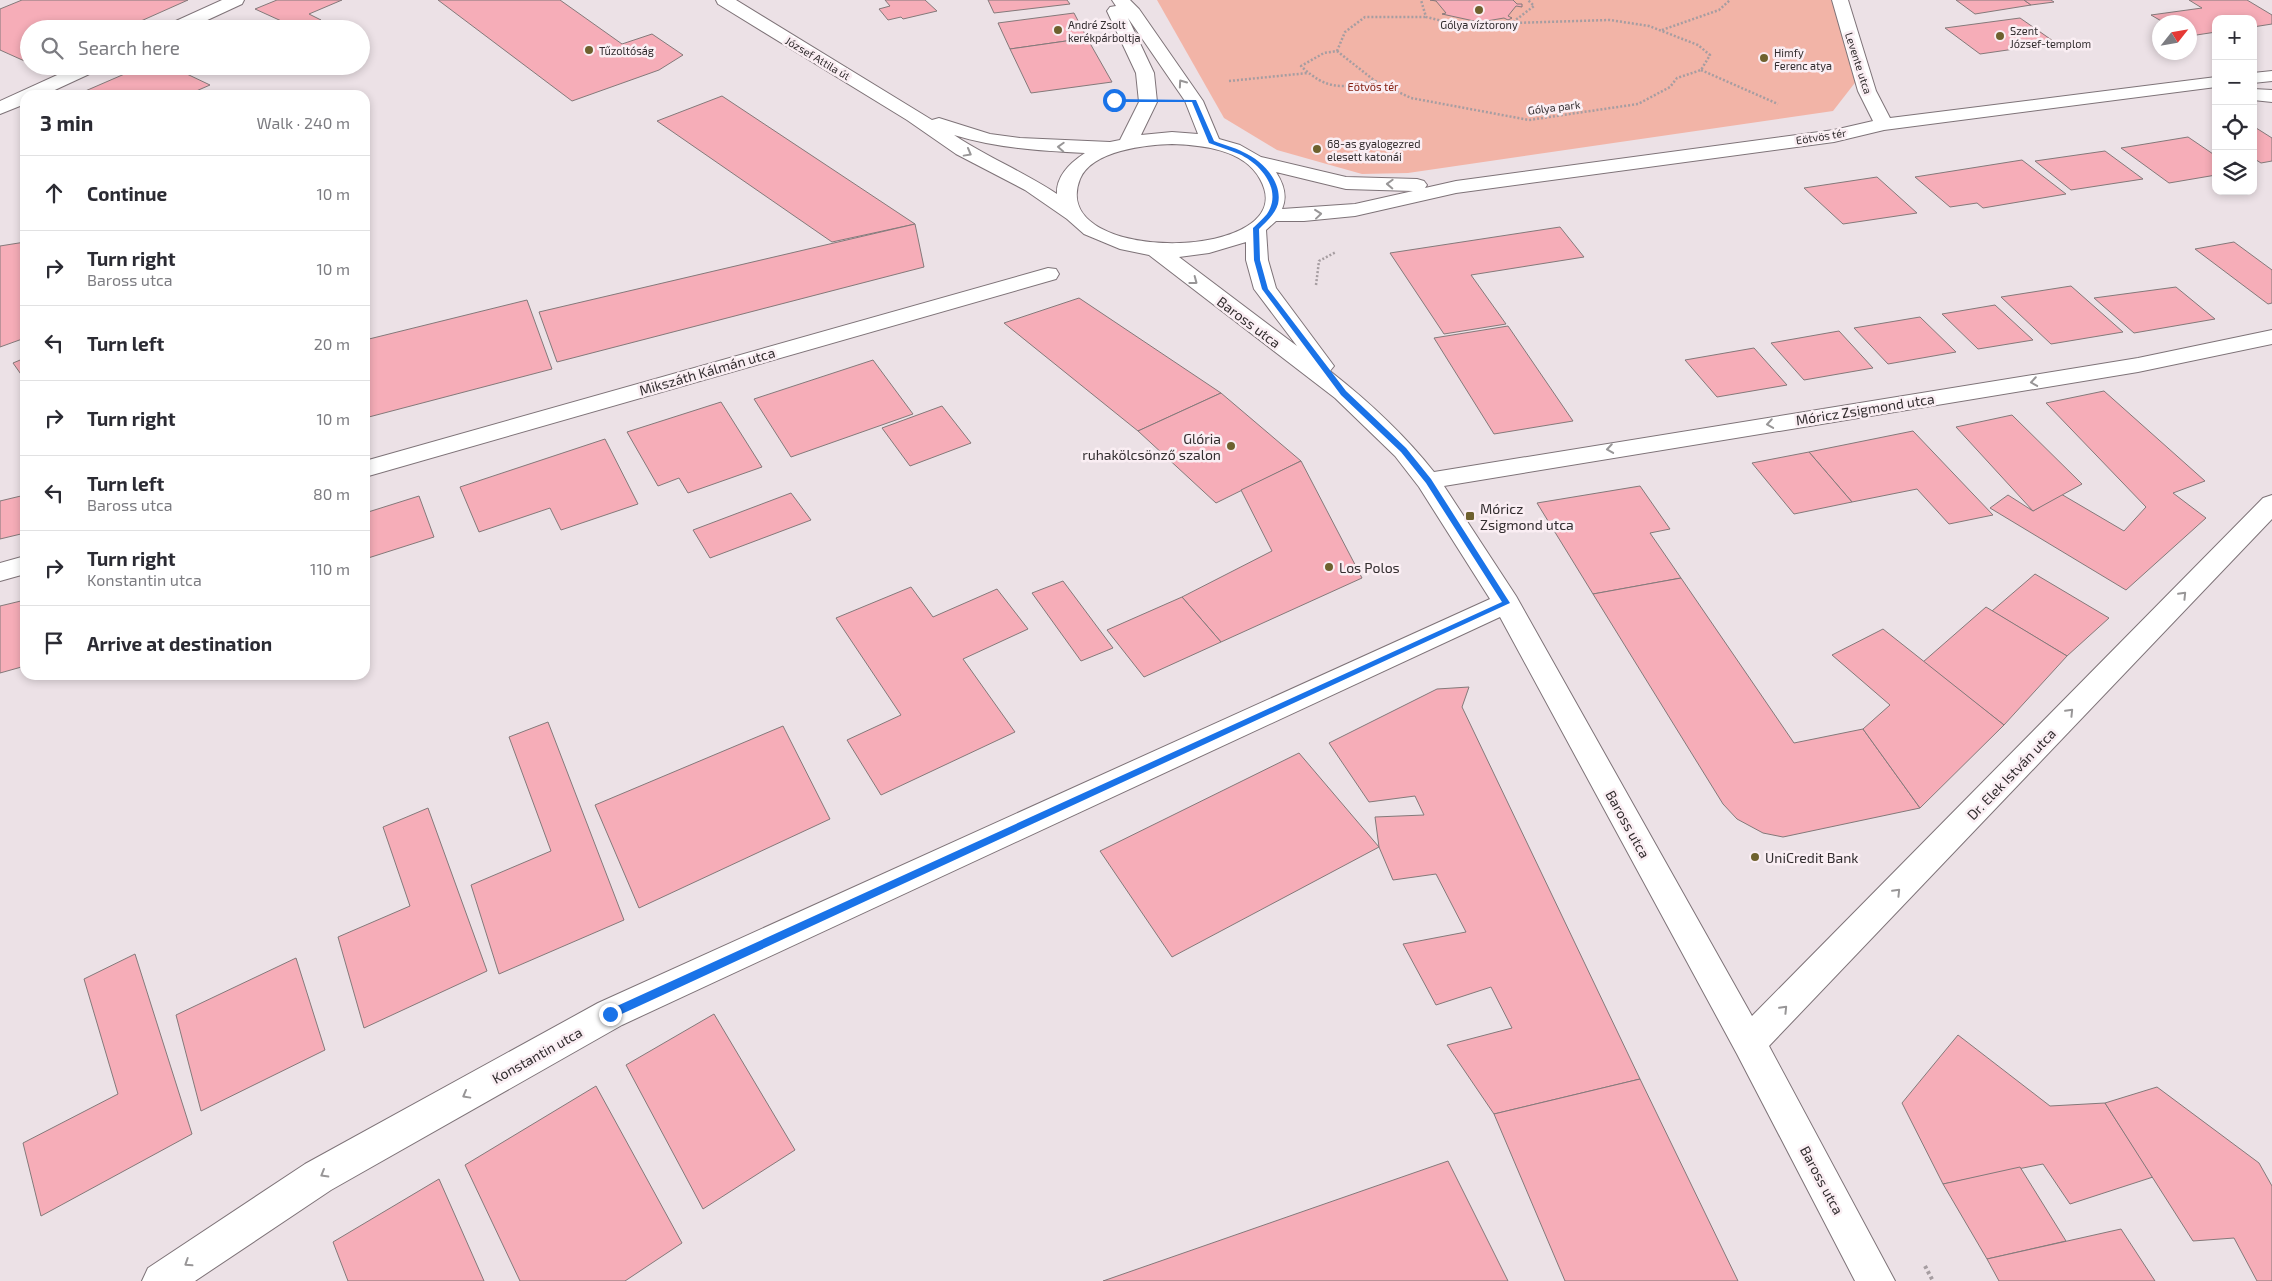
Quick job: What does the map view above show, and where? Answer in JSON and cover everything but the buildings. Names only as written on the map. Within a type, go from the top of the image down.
[{"type":"street","points":[[193,20],[236,0]]},
{"type":"street","name":"József Attila út","points":[[724,0],[914,116],[963,150],[1032,186],[1075,215]]},
{"type":"street","points":[[1113,0],[1145,73],[1148,102],[1128,142]]},
{"type":"street","points":[[1120,0],[1133,13],[1194,101],[1212,142]]},
{"type":"street","name":"Levente utca","points":[[1840,0],[1867,91],[1884,124]]},
{"type":"street","points":[[40,90],[72,75]]},
{"type":"street","points":[[2257,78],[2272,76]]},
{"type":"street","name":"Eötvös tér","points":[[1263,222],[1304,215],[1354,210],[1456,187],[1834,136],[1884,124],[2212,83]]},
{"type":"street","name":"Eötvös tér","points":[[2185,86],[2212,89]]},
{"type":"street","points":[[2257,94],[2272,96]]},
{"type":"street","points":[[0,108],[20,99]]},
{"type":"street","name":"József Attila út","points":[[914,116],[987,139],[1020,144],[1110,148]]},
{"type":"street","points":[[1172,138],[1212,142],[1243,154],[1255,162],[1273,182],[1276,193],[1275,204],[1263,222],[1232,240],[1202,249],[1156,250],[1127,246],[1102,236],[1086,226],[1075,215],[1068,202],[1067,190],[1071,178],[1079,166],[1093,156],[1110,148],[1128,142],[1172,138]]},
{"type":"street","name":"Eötvös tér","points":[[1255,162],[1346,183],[1456,187]]},
{"type":"street","name":"Baross utca","points":[[1263,222],[1257,260],[1265,289],[1343,393]]},
{"type":"street","name":"Baross utca","points":[[1156,250],[1343,393],[1404,450],[1428,481],[1506,603],[1749,1043],[1876,1281]]},
{"type":"street","name":"Mikszáth Kálmán utca","points":[[370,467],[1048,274]]},
{"type":"street","name":"Móricz Zsigmond utca","points":[[1428,481],[1565,456],[2138,365],[2272,337]]},
{"type":"street","name":"Dr. Elek István utca","points":[[1749,1043],[2272,504]]},
{"type":"street","points":[[0,572],[20,566]]},
{"type":"street","name":"Konstantin utca","points":[[160,1281],[318,1177],[610,1014],[1506,603]]},
{"type":"path","points":[[1421,0],[1426,17]]},
{"type":"path","points":[[1513,22],[1534,6],[1528,0]]},
{"type":"path","points":[[1661,30],[1719,10],[1730,0]]},
{"type":"path","points":[[1375,80],[1341,88],[1315,81],[1301,66],[1324,54],[1338,51],[1344,32],[1365,16],[1426,17],[1464,26],[1490,27],[1513,22],[1610,20],[1649,26],[1698,45],[1710,55],[1701,70],[1786,107]]},
{"type":"path","name":"Gólya park","points":[[1338,51],[1375,80],[1411,98],[1529,120],[1638,104],[1670,87],[1677,78],[1701,70]]},
{"type":"path","points":[[1224,81],[1308,73]]},
{"type":"green space","name":"Eötvös tér","points":[[1157,0],[1833,0],[1861,75],[1833,111],[1408,173],[1362,174],[1277,150],[1224,118]]},
{"type":"place","name":"Gólya víztorony","points":[[1479,10]]},
{"type":"place","name":"André Zsolt kerékpárboltja","points":[[1058,30]]},
{"type":"place","name":"Szent József-templom","points":[[2000,36]]},
{"type":"place","name":"Tűzoltóság","points":[[589,50]]},
{"type":"place","name":"Himfy Ferenc atya","points":[[1764,58]]},
{"type":"place","name":"68-as gyalogezred elesett katonái","points":[[1317,149]]},
{"type":"place","name":"Glória ruhakölcsönző szalon","points":[[1231,446]]},
{"type":"place","name":"Móricz Zsigmond utca","points":[[1470,516]]},
{"type":"place","name":"Los Polos","points":[[1329,567]]},
{"type":"place","name":"UniCredit Bank","points":[[1755,857]]},
{"type":"route","points":[[610,1014],[1506,603],[1428,481],[1404,450],[1343,393],[1265,289],[1257,260],[1256,228],[1270,215],[1275,204],[1276,193],[1273,182],[1265,171],[1243,154],[1212,142],[1194,101],[1148,102],[1114,100]]}]
